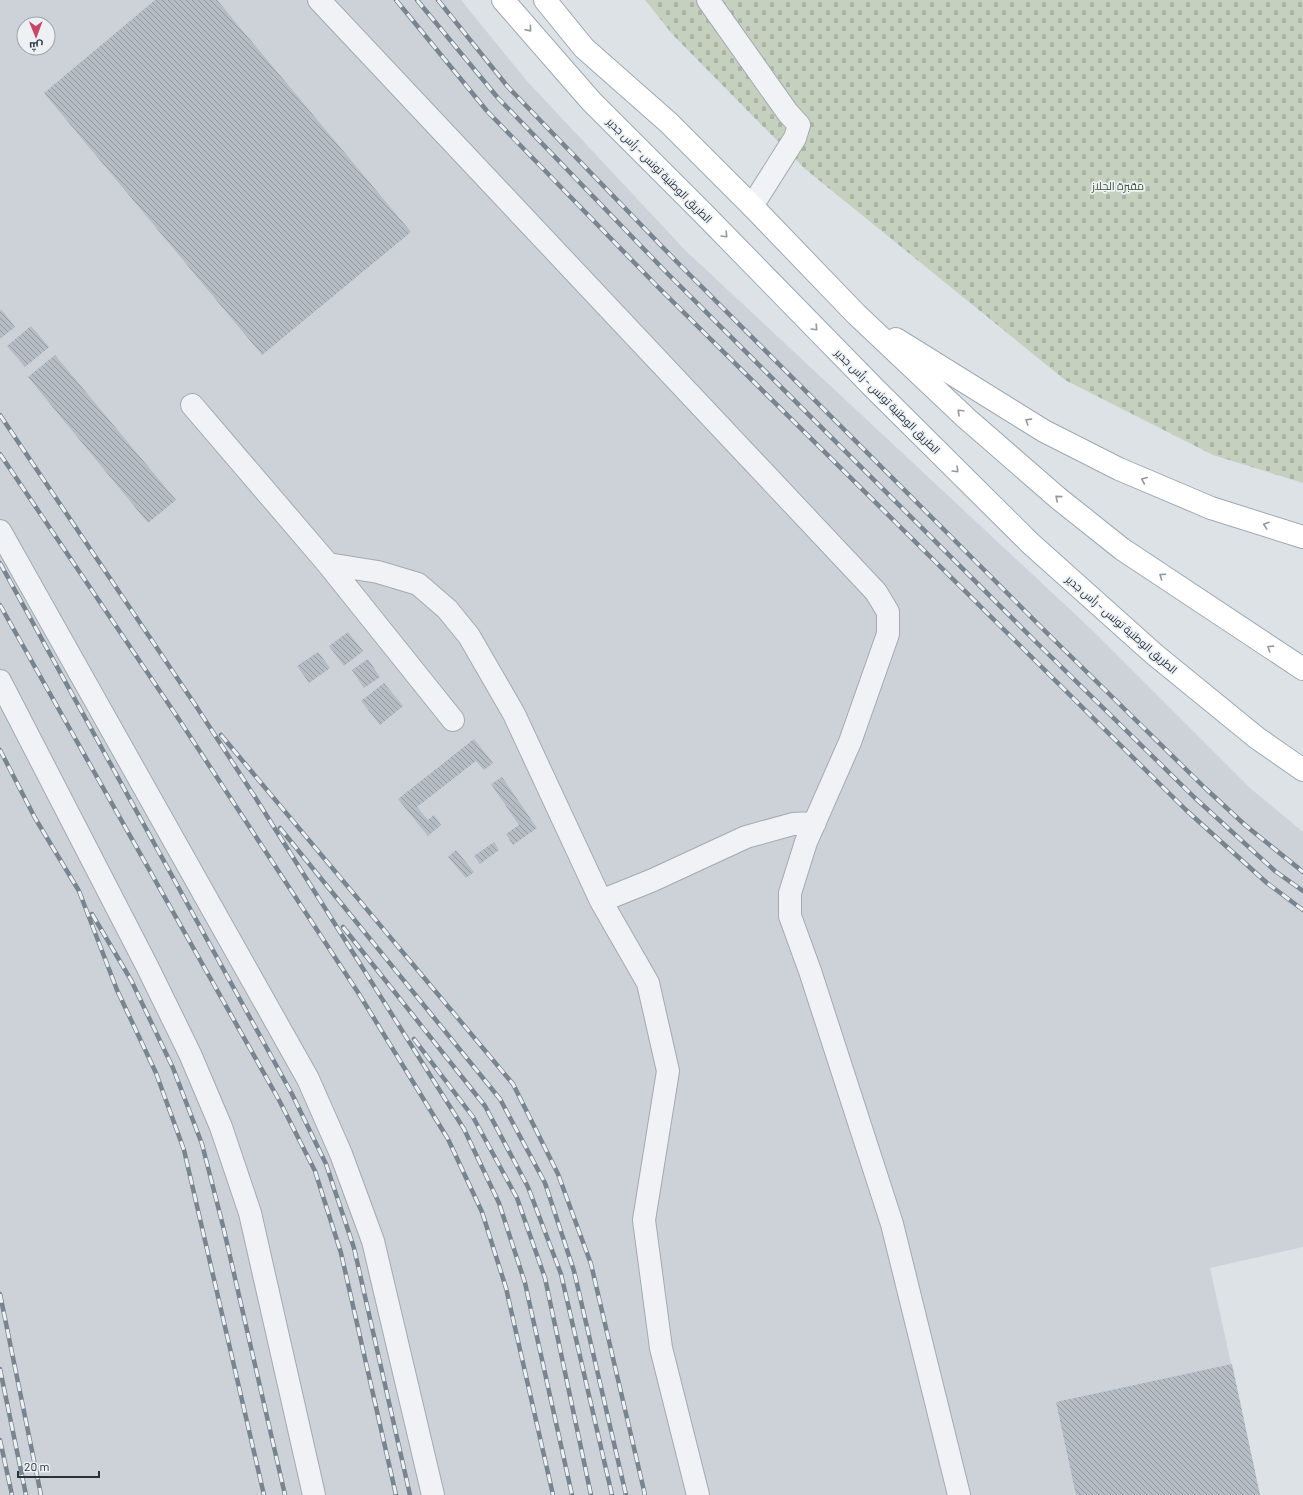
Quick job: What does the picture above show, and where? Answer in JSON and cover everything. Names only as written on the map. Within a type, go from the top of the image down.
[{"type":"main road","name":"الطريق الوطنية تونس - رأس جدير","points":[[503,0],[591,101],[707,216],[875,389],[1030,543],[1154,654],[1257,738],[1303,770]]},
{"type":"main road","points":[[545,0],[584,48],[669,123],[752,206],[856,314],[966,418],[1058,498],[1122,549],[1303,669]]},
{"type":"main road","points":[[856,314],[1044,430],[1119,469],[1211,508],[1303,537]]},
{"type":"lane","points":[[319,0],[870,586],[880,598],[888,612],[888,634],[850,742],[806,842],[790,893],[790,916],[810,971],[892,1224],[959,1495]]},
{"type":"lane","points":[[708,0],[788,113],[799,125],[795,138],[752,206]]},
{"type":"lane","points":[[192,404],[328,564],[453,720]]},
{"type":"lane","points":[[0,531],[311,1086],[341,1154],[373,1241],[433,1495]]},
{"type":"lane","points":[[328,564],[378,572],[418,584],[451,615],[468,636],[514,714],[601,901],[648,983],[668,1071],[644,1220],[661,1348],[698,1495]]},
{"type":"lane","points":[[0,682],[147,966],[190,1054],[221,1127],[250,1213],[314,1495]]},
{"type":"lane","points":[[601,901],[653,880],[746,837],[793,824],[815,823]]},
{"type":"shaded area","points":[[0,0],[461,0],[527,81],[685,250],[1092,630],[1250,788],[1303,832],[1303,1247],[1210,1268],[1260,1495],[0,1495]]},
{"type":"green space","name":"مقبرة الجلاز","points":[[645,0],[1303,0],[1303,483],[1213,455],[1065,380],[804,168],[673,35]]},
{"type":"building","points":[[155,0],[217,0],[411,232],[262,355],[44,93]]},
{"type":"building","points":[[1,309],[15,327],[1,338],[0,311]]},
{"type":"building","points":[[31,326],[49,347],[25,367],[7,346]]},
{"type":"building","points":[[55,355],[176,500],[148,523],[28,377]]},
{"type":"building","points":[[348,632],[363,651],[344,666],[329,646]]},
{"type":"building","points":[[318,652],[330,668],[309,683],[297,666]]},
{"type":"building","points":[[368,659],[380,677],[364,688],[352,670]]},
{"type":"building","points":[[384,683],[403,706],[380,725],[361,701]]},
{"type":"building","points":[[474,739],[493,763],[484,770],[476,761],[417,807],[428,820],[434,815],[441,825],[428,836],[398,799]]},
{"type":"building","points":[[502,777],[537,828],[513,845],[506,834],[519,825],[491,784]]},
{"type":"building","points":[[494,842],[499,850],[480,864],[474,856]]},
{"type":"building","points":[[456,850],[474,872],[466,878],[448,857]]},
{"type":"building","points":[[1232,1364],[1260,1495],[1076,1495],[1056,1402]]},
{"type":"railway","points":[[396,0],[487,111],[656,285],[1186,810],[1267,883],[1303,910]]},
{"type":"railway","points":[[417,0],[498,98],[666,272],[1035,641],[1195,798],[1275,871],[1303,891]]},
{"type":"railway","points":[[438,0],[508,87],[675,260],[1045,631],[1205,788],[1245,825],[1303,872]]},
{"type":"railway","points":[[0,415],[196,706],[464,1129],[499,1203],[525,1283],[572,1495]]},
{"type":"railway","points":[[0,454],[178,718],[359,994],[448,1139],[482,1212],[506,1288],[553,1495]]},
{"type":"railway","points":[[0,563],[292,1094],[326,1164],[354,1248],[410,1495]]},
{"type":"railway","points":[[0,605],[279,1100],[315,1171],[341,1253],[396,1495]]},
{"type":"railway","points":[[221,735],[513,1084],[558,1174],[591,1264],[645,1495]]},
{"type":"railway","points":[[0,750],[35,818],[79,891],[117,990],[156,1073],[184,1150],[264,1495]]},
{"type":"railway","points":[[280,828],[500,1099],[545,1183],[574,1271],[626,1495]]},
{"type":"railway","points":[[92,914],[131,980],[173,1068],[202,1144],[223,1226],[285,1495]]},
{"type":"railway","points":[[343,927],[485,1106],[528,1187],[561,1274],[612,1495]]},
{"type":"railway","points":[[414,1039],[473,1117],[517,1198],[545,1278],[591,1495]]},
{"type":"railway","points":[[0,1294],[41,1495]]},
{"type":"railway","points":[[0,1369],[26,1495]]},
{"type":"railway","points":[[0,1440],[12,1495]]}]
